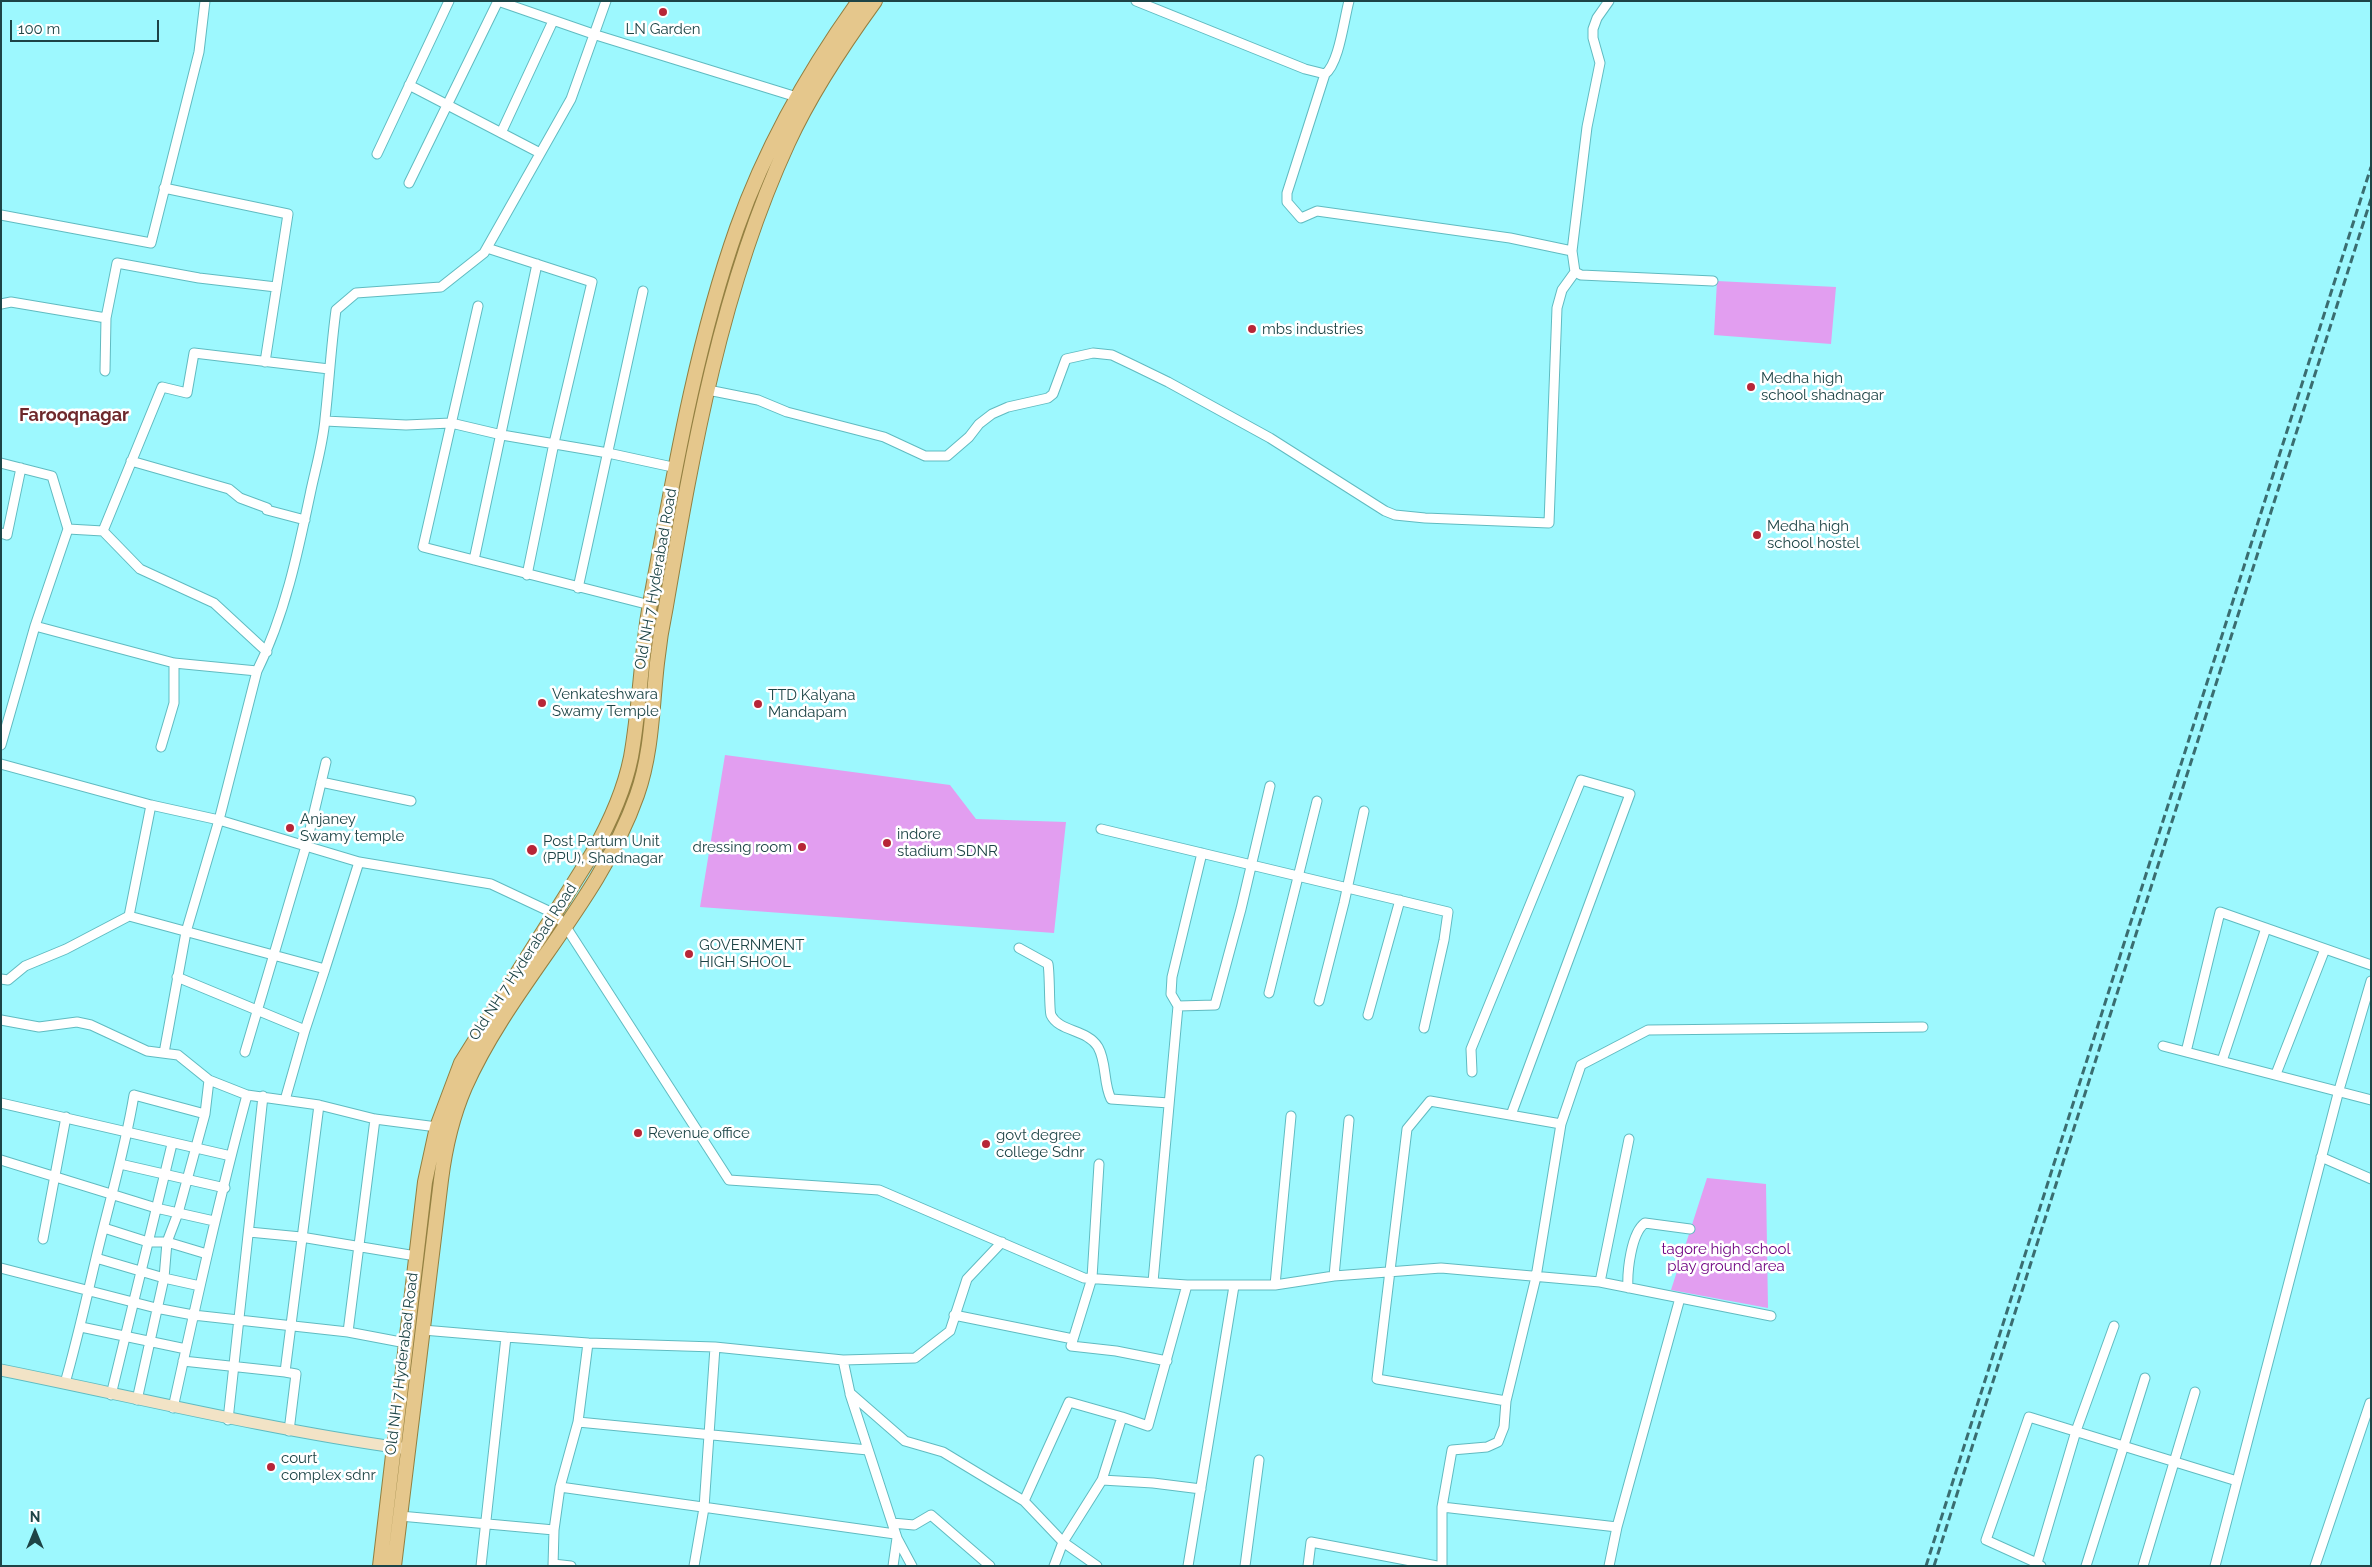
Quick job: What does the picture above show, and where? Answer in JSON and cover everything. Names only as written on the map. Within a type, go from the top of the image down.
[{"type":"main road","name":"Old NH 7 Hyderabad Road","points":[[380,1566],[425,1182],[436,1127],[461,1063],[480,1028],[555,914],[604,833],[621,794],[631,759],[642,656],[650,605],[708,326],[726,260],[758,176],[796,96],[831,40],[859,1]]},
{"type":"main road","name":"Old NH 7 Hyderabad Road","points":[[394,1566],[444,1161],[456,1113],[464,1088],[483,1052],[566,927],[607,860],[626,822],[644,772],[649,746],[661,632],[708,390],[735,284],[750,237],[789,140],[838,56],[875,1]]},
{"type":"main road","points":[[1,1370],[228,1420],[408,1449]]},
{"type":"street","points":[[1,215],[151,242],[199,52],[205,1]]},
{"type":"street","points":[[376,154],[448,1]]},
{"type":"street","points":[[409,184],[498,1],[596,35],[796,96],[810,103]]},
{"type":"street","points":[[164,1053],[186,932],[219,820],[257,671],[267,652],[283,607],[305,520],[325,421],[336,310],[356,293],[441,288],[484,253],[571,99],[596,35],[606,1]]},
{"type":"street","points":[[1136,1],[1305,69],[1325,74]]},
{"type":"street","points":[[1349,1],[1335,60],[1331,69],[1325,74],[1287,194],[1287,202],[1301,218],[1317,211],[1510,238],[1572,251]]},
{"type":"street","points":[[708,390],[758,400],[787,412],[884,437],[925,456],[947,456],[969,437],[978,424],[992,414],[1008,407],[1048,398],[1053,394],[1066,359],[1093,353],[1112,355],[1168,382],[1270,438],[1385,511],[1396,515],[1425,518],[1550,523],[1557,308],[1562,290],[1575,272],[1572,251],[1587,127],[1600,62],[1593,38],[1593,29],[1597,18],[1609,1]]},
{"type":"street","points":[[501,133],[553,20]]},
{"type":"street","points":[[409,85],[446,106],[540,153]]},
{"type":"street","points":[[164,188],[288,214],[265,362]]},
{"type":"street","points":[[487,248],[592,282],[554,443],[527,575]]},
{"type":"street","points":[[105,372],[106,318],[117,263],[199,278],[276,287]]},
{"type":"street","points":[[474,560],[537,264]]},
{"type":"street","points":[[1575,272],[1581,275],[1713,281]]},
{"type":"street","points":[[578,588],[643,291]]},
{"type":"street","points":[[1,304],[11,302],[106,318]]},
{"type":"street","points":[[478,306],[423,547],[650,605]]},
{"type":"street","points":[[103,531],[130,461],[162,387],[187,393],[194,353],[329,369]]},
{"type":"street","points":[[325,421],[406,425],[451,423],[502,435],[608,453],[677,468]]},
{"type":"street","points":[[130,461],[229,489],[240,498],[267,510],[305,520]]},
{"type":"street","points":[[1,462],[52,476],[68,529],[35,626],[1,745]]},
{"type":"street","points":[[1,534],[6,535],[22,468]]},
{"type":"street","points":[[68,529],[103,531],[140,570],[214,604],[267,652]]},
{"type":"street","points":[[35,626],[174,663],[257,671]]},
{"type":"street","points":[[161,747],[174,703],[174,663]]},
{"type":"street","points":[[245,1052],[306,846],[326,762]]},
{"type":"street","points":[[1,764],[151,805],[219,820],[359,862],[491,884],[555,914],[566,927],[729,1180],[879,1190],[1084,1278],[1187,1285],[1275,1285],[1334,1276],[1441,1268],[1600,1282],[1771,1316]]},
{"type":"street","points":[[1472,1072],[1471,1049],[1581,780],[1630,794],[1511,1115]]},
{"type":"street","points":[[322,782],[411,801]]},
{"type":"street","points":[[1178,1006],[1215,1005],[1270,786]]},
{"type":"street","points":[[1269,993],[1317,801]]},
{"type":"street","points":[[129,916],[151,805]]},
{"type":"street","points":[[1319,1001],[1348,888],[1364,811]]},
{"type":"street","points":[[1101,829],[1448,912],[1444,940],[1424,1028]]},
{"type":"street","points":[[1153,1282],[1178,1006],[1171,994],[1172,977],[1202,853]]},
{"type":"street","points":[[285,1100],[305,1030],[359,862]]},
{"type":"street","points":[[1368,1015],[1400,900]]},
{"type":"street","points":[[2186,1052],[2220,912],[2371,965]]},
{"type":"street","points":[[1,979],[8,980],[25,966],[66,950],[129,916],[325,969]]},
{"type":"street","points":[[2222,1061],[2266,928]]},
{"type":"street","points":[[1019,948],[1048,964],[1051,981],[1050,1014],[1057,1023],[1084,1034],[1097,1046],[1105,1070],[1108,1092],[1111,1099],[1169,1103]]},
{"type":"street","points":[[2276,1074],[2324,949]]},
{"type":"street","points":[[177,976],[305,1030]]},
{"type":"street","points":[[2215,1566],[2321,1157],[2371,981]]},
{"type":"street","points":[[1,1020],[39,1027],[77,1022],[91,1025],[147,1050],[178,1056],[209,1080],[247,1095],[319,1104],[375,1119],[436,1127]]},
{"type":"street","points":[[1442,1566],[1442,1507],[1452,1450],[1487,1447],[1498,1442],[1504,1427],[1506,1401],[1536,1277],[1561,1124],[1582,1065],[1648,1030],[1923,1027]]},
{"type":"street","points":[[2163,1046],[2339,1090],[2371,1100]]},
{"type":"street","points":[[136,1400],[164,1278],[167,1242],[178,1213],[205,1114],[209,1080]]},
{"type":"street","points":[[65,1383],[81,1327],[96,1258],[113,1195],[128,1131],[134,1095],[205,1114]]},
{"type":"street","points":[[173,1408],[214,1222],[225,1188],[231,1156],[247,1095]]},
{"type":"street","points":[[228,1420],[263,1096]]},
{"type":"street","points":[[1506,1401],[1376,1379],[1407,1129],[1430,1101],[1561,1124]]},
{"type":"street","points":[[1,1103],[128,1131],[172,1144],[231,1156]]},
{"type":"street","points":[[285,1372],[293,1325],[301,1237],[319,1104]]},
{"type":"street","points":[[1275,1285],[1291,1116]]},
{"type":"street","points":[[43,1239],[53,1177],[66,1117]]},
{"type":"street","points":[[348,1332],[375,1119]]},
{"type":"street","points":[[1334,1276],[1349,1120]]},
{"type":"street","points":[[1600,1282],[1629,1139]]},
{"type":"street","points":[[111,1395],[172,1144]]},
{"type":"street","points":[[2321,1157],[2371,1179]]},
{"type":"street","points":[[1,1160],[156,1208],[214,1222]]},
{"type":"street","points":[[120,1164],[225,1188]]},
{"type":"street","points":[[1099,1164],[1092,1278],[1071,1346],[1116,1351],[1167,1361]]},
{"type":"street","points":[[1628,1288],[1630,1258],[1640,1226],[1645,1223],[1690,1229]]},
{"type":"street","points":[[104,1228],[148,1242],[167,1242],[207,1254]]},
{"type":"street","points":[[249,1232],[301,1237],[416,1256]]},
{"type":"street","points":[[423,1330],[588,1343],[715,1348],[844,1360],[915,1358],[950,1331],[967,1279],[1002,1242]]},
{"type":"street","points":[[96,1258],[164,1278],[200,1286]]},
{"type":"street","points":[[1,1268],[156,1308],[239,1320],[348,1332],[406,1343]]},
{"type":"street","points":[[1024,1501],[1069,1402],[1122,1416],[1148,1426],[1187,1285]]},
{"type":"street","points":[[1188,1566],[1234,1286]]},
{"type":"street","points":[[1609,1566],[1617,1527],[1680,1298]]},
{"type":"street","points":[[954,1314],[1073,1339]]},
{"type":"street","points":[[2114,1326],[2076,1431],[2039,1564],[1986,1540],[2028,1416],[2076,1431],[2174,1461],[2238,1481]]},
{"type":"street","points":[[81,1327],[186,1350]]},
{"type":"street","points":[[481,1566],[506,1337]]},
{"type":"street","points":[[571,1566],[553,1565],[554,1530],[560,1487],[578,1422],[588,1343]]},
{"type":"street","points":[[694,1566],[704,1508],[715,1348]]},
{"type":"street","points":[[844,1360],[850,1393],[896,1536],[912,1566]]},
{"type":"street","points":[[183,1361],[296,1374],[289,1431]]},
{"type":"street","points":[[2086,1566],[2146,1378]]},
{"type":"street","points":[[2143,1566],[2195,1392]]},
{"type":"street","points":[[850,1393],[905,1441],[942,1452],[1024,1501],[1063,1542],[1097,1566]]},
{"type":"street","points":[[2315,1566],[2370,1403]]},
{"type":"street","points":[[1054,1566],[1063,1542],[1102,1480],[1122,1416]]},
{"type":"street","points":[[578,1422],[868,1450]]},
{"type":"street","points":[[1245,1566],[1259,1460]]},
{"type":"street","points":[[1102,1480],[1153,1482],[1201,1489]]},
{"type":"street","points":[[560,1487],[896,1536]]},
{"type":"street","points":[[1442,1507],[1617,1527]]},
{"type":"street","points":[[892,1523],[914,1525],[931,1515],[980,1562],[990,1566]]},
{"type":"street","points":[[400,1516],[554,1530]]},
{"type":"street","points":[[893,1566],[896,1536]]},
{"type":"street","points":[[1308,1566],[1311,1542],[1437,1566]]},
{"type":"green space","points":[[1717,281],[1836,287],[1831,344],[1714,335]]},
{"type":"green space","name":"indore stadium SDNR","points":[[725,755],[950,785],[976,819],[1066,822],[1054,933],[700,907]]},
{"type":"green space","name":"tagore high school play ground area","points":[[1707,1178],[1766,1184],[1768,1308],[1671,1290]]},
{"type":"railway","points":[[1926,1566],[2371,167]]},
{"type":"railway","points":[[1934,1566],[2371,199]]},
{"type":"place","name":"LN Garden","points":[[663,12]]},
{"type":"place","name":"mbs industries","points":[[1252,329]]},
{"type":"place","name":"Medha high school shadnagar","points":[[1751,387]]},
{"type":"place","name":"Medha high school hostel","points":[[1757,535]]},
{"type":"place","name":"Venkateshwara Swamy Temple","points":[[542,703]]},
{"type":"place","name":"TTD Kalyana Mandapam","points":[[758,704]]},
{"type":"place","name":"Anjaney Swamy temple","points":[[290,828]]},
{"type":"place","name":"indore stadium SDNR","points":[[887,843]]},
{"type":"place","name":"dressing room","points":[[802,847]]},
{"type":"place","name":"Post Partum Unit (PPU), Shadnagar","points":[[532,850]]},
{"type":"place","name":"GOVERNMENT HIGH SHOOL","points":[[689,954]]},
{"type":"place","name":"Revenue office","points":[[638,1133]]},
{"type":"place","name":"govt degree college Sdnr","points":[[986,1144]]},
{"type":"place","name":"court complex sdnr","points":[[271,1467]]},
{"type":"district","name":"Farooqnagar","points":[[74,416]]}]
